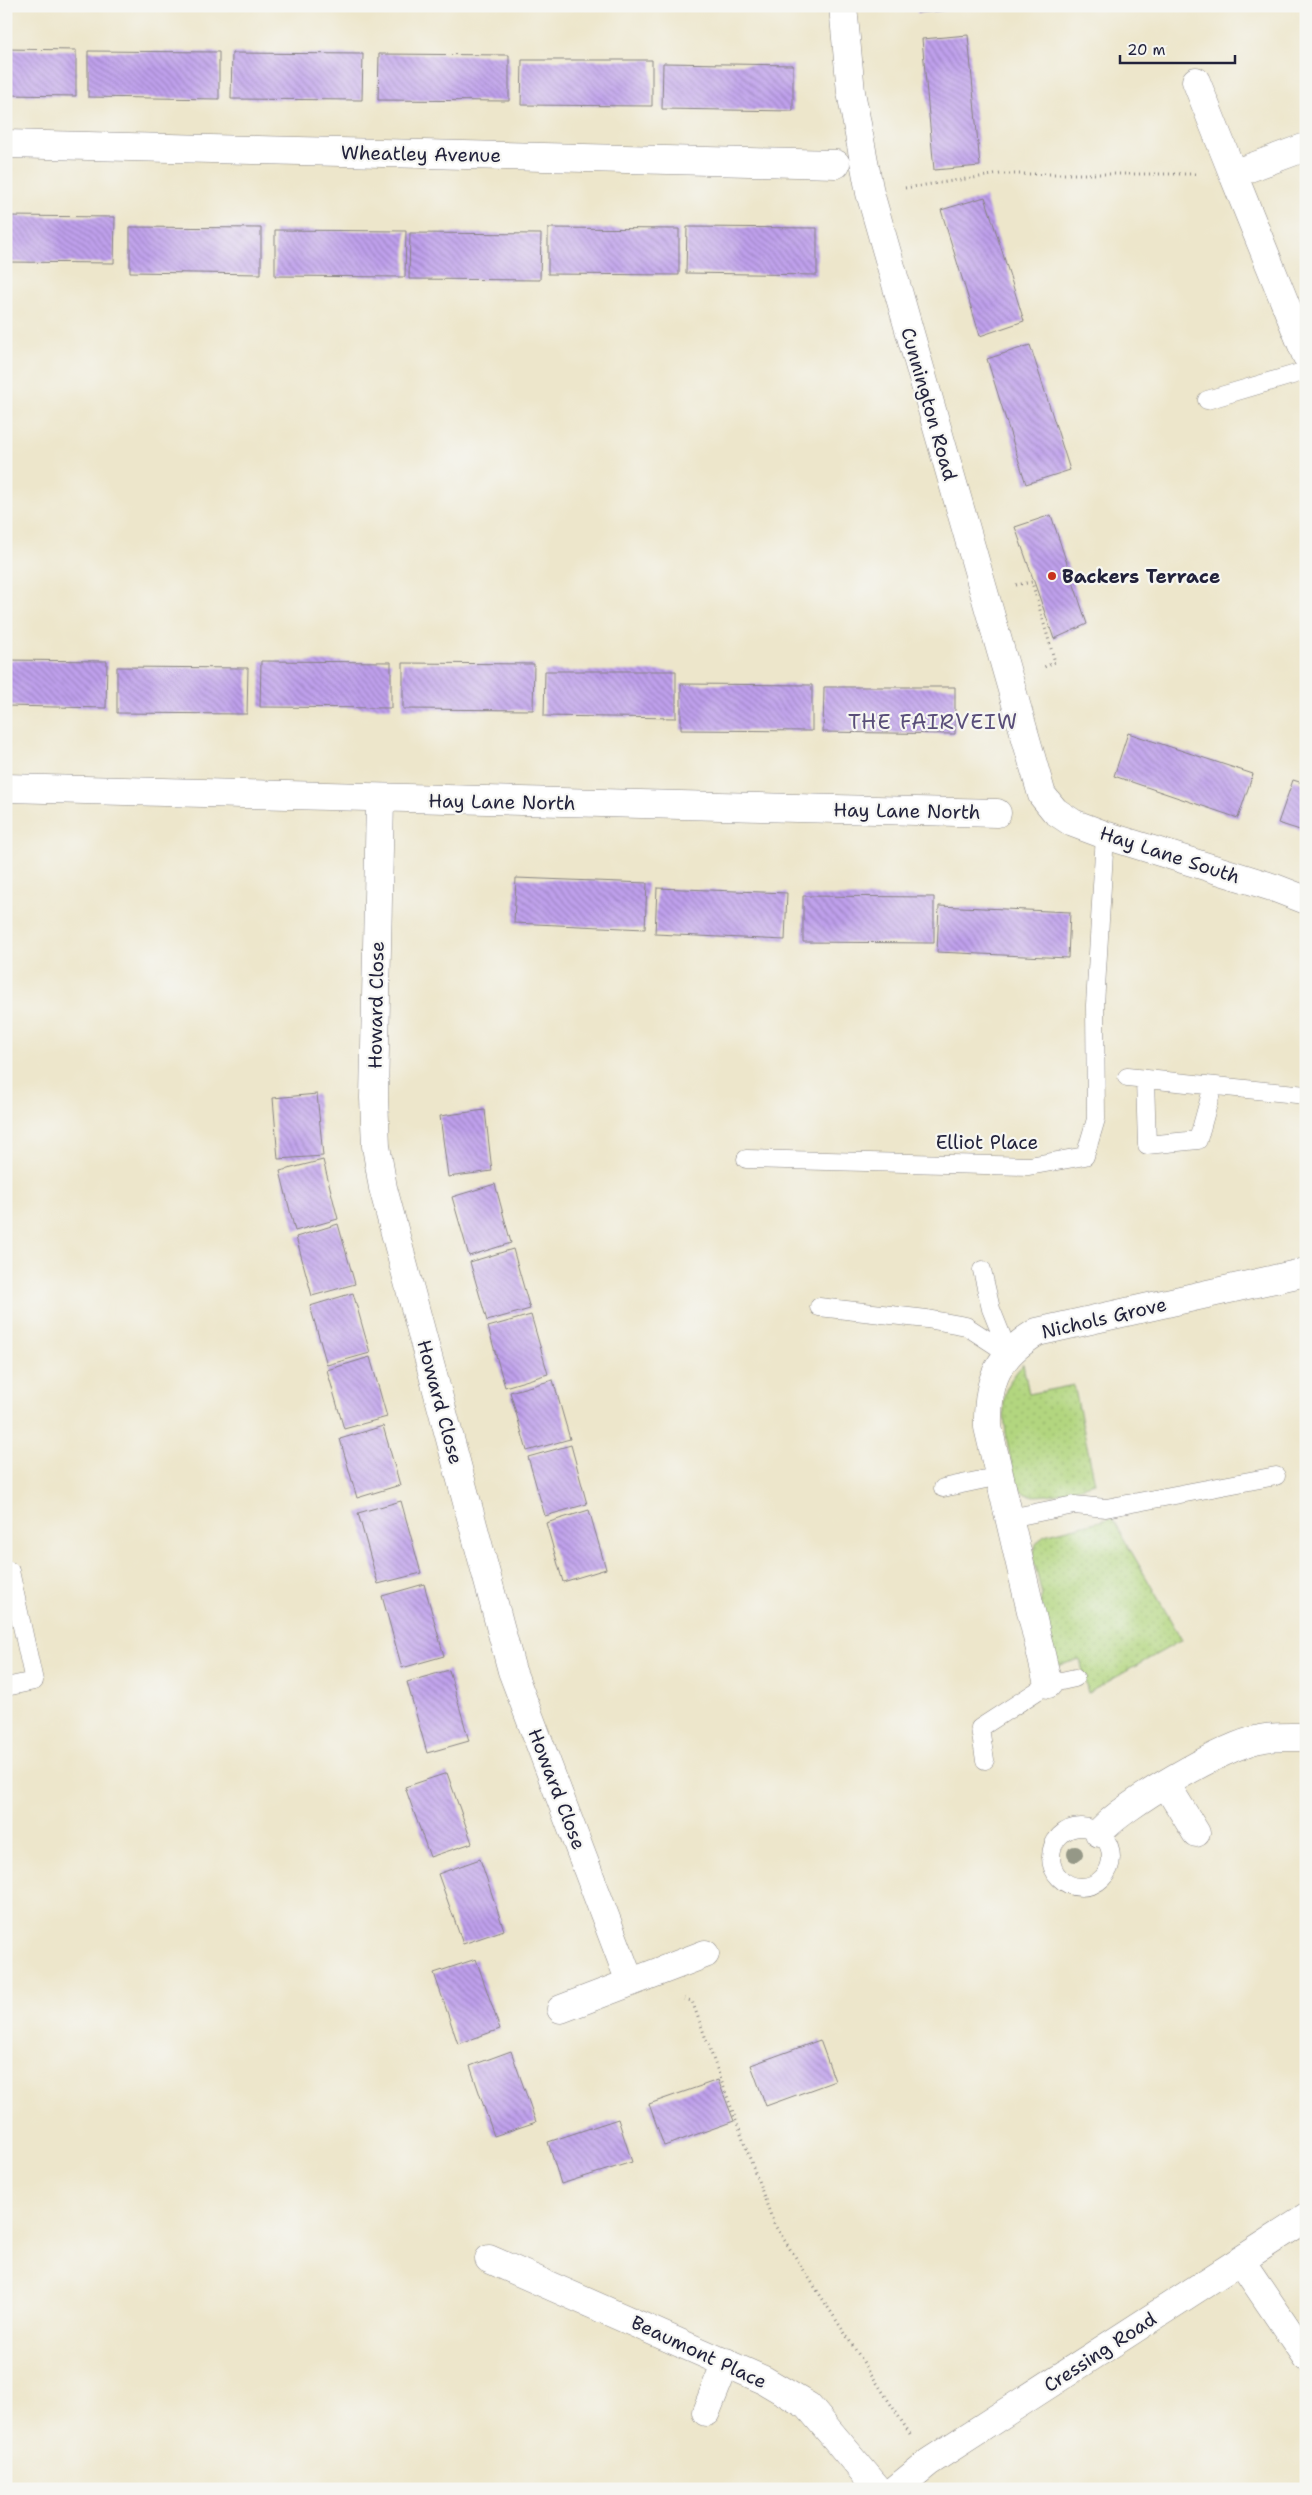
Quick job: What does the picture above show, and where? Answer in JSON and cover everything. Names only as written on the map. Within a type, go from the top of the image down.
[{"type":"street","name":"Cunnington Road","points":[[842,6],[851,92],[870,193],[1042,795]]},
{"type":"street","points":[[1196,81],[1306,355]]},
{"type":"street","name":"Wheatley Avenue","points":[[6,144],[836,164]]},
{"type":"street","points":[[1233,174],[1306,147]]},
{"type":"street","name":"Hay Lane North","points":[[6,788],[997,814]]},
{"type":"street","name":"Hay Lane South","points":[[1042,795],[1055,811],[1073,823],[1105,835],[1276,888],[1306,900]]},
{"type":"street","name":"Howard Close","points":[[380,799],[374,1098],[376,1146],[383,1188],[512,1671],[630,1982]]},
{"type":"street","name":"Nichols Grove","points":[[1048,1684],[988,1427],[988,1404],[991,1382],[999,1365],[1021,1342],[1037,1332],[1306,1272]]},
{"type":"street","points":[[1099,1833],[1110,1820],[1166,1784],[1239,1744],[1260,1739],[1306,1737]]},
{"type":"street","points":[[1166,1784],[1196,1833]]},
{"type":"street","points":[[561,2009],[705,1954]]},
{"type":"street","name":"Cressing Road","points":[[896,2489],[929,2462],[1306,2218]]},
{"type":"street","name":"Beaumont Place","points":[[490,2259],[726,2362],[764,2380],[808,2406],[878,2489]]},
{"type":"street","points":[[1242,2261],[1306,2358]]},
{"type":"street","points":[[706,2412],[726,2362]]},
{"type":"lane","points":[[1207,400],[1306,371]]},
{"type":"lane","name":"Elliot Place","points":[[746,1158],[1029,1166],[1086,1156],[1096,1119],[1095,1006],[1105,835]]},
{"type":"lane","points":[[1127,1077],[1306,1095]]},
{"type":"lane","points":[[1145,1079],[1147,1145],[1198,1140],[1213,1086]]},
{"type":"lane","points":[[982,1270],[991,1309],[1009,1354]]},
{"type":"lane","points":[[819,1307],[928,1319],[966,1326],[1009,1354]]},
{"type":"lane","points":[[943,1488],[1000,1476]]},
{"type":"lane","points":[[1010,1518],[1074,1505],[1106,1508],[1276,1476]]},
{"type":"lane","points":[[6,1687],[34,1681],[10,1571]]},
{"type":"lane","points":[[986,1760],[980,1728],[1048,1684],[1075,1678]]},
{"type":"path","points":[[870,193],[1000,174],[1233,174]]},
{"type":"path","points":[[683,1998],[692,2001],[774,2224],[929,2462]]},
{"type":"green space","points":[[1023,1364],[1029,1394],[1074,1385],[1095,1483],[1059,1493],[1038,1496],[1024,1493],[1019,1486],[1011,1461],[1005,1429],[1004,1401],[1008,1385]]},
{"type":"green space","points":[[1112,1518],[1182,1640],[1088,1693],[1080,1659],[1054,1667],[1039,1606],[1042,1595],[1033,1557],[1036,1544],[1044,1535]]},
{"type":"building","points":[[916,6],[963,6],[963,9],[917,13]]},
{"type":"building","points":[[968,35],[980,166],[934,170],[922,39]]},
{"type":"building","points":[[6,49],[76,50],[76,96],[6,95]]},
{"type":"building","points":[[88,51],[219,52],[219,99],[88,97]]},
{"type":"building","points":[[232,53],[363,54],[362,100],[231,99]]},
{"type":"building","points":[[379,54],[509,55],[509,101],[378,100]]},
{"type":"building","points":[[522,60],[652,60],[652,106],[521,105]]},
{"type":"building","points":[[663,63],[793,65],[793,111],[662,109]]},
{"type":"building","points":[[985,197],[1024,321],[980,336],[941,210]]},
{"type":"building","points":[[6,216],[115,217],[114,263],[6,262]]},
{"type":"building","points":[[130,227],[261,228],[261,274],[130,272]]},
{"type":"building","points":[[687,227],[817,228],[817,275],[686,273]]},
{"type":"building","points":[[548,228],[679,229],[679,275],[548,274]]},
{"type":"building","points":[[275,230],[406,231],[405,277],[275,276]]},
{"type":"building","points":[[410,233],[541,234],[540,280],[409,279]]},
{"type":"building","points":[[1030,345],[1070,470],[1026,484],[987,359]]},
{"type":"building","name":"Backers Terrace","points":[[1051,515],[1087,624],[1054,639],[1015,527]]},
{"type":"building","points":[[6,660],[107,661],[106,708],[6,706]]},
{"type":"building","points":[[261,661],[391,662],[391,708],[260,707]]},
{"type":"building","points":[[403,663],[534,664],[533,710],[403,709]]},
{"type":"building","points":[[117,667],[248,668],[247,714],[117,713]]},
{"type":"building","points":[[545,671],[676,671],[676,718],[544,716]]},
{"type":"building","points":[[681,684],[812,685],[812,731],[681,730]]},
{"type":"building","points":[[824,687],[955,687],[955,734],[823,732]]},
{"type":"building","points":[[1128,733],[1253,774],[1238,818],[1114,776]]},
{"type":"building","points":[[1293,780],[1306,784],[1306,832],[1278,823]]},
{"type":"building","points":[[516,878],[647,883],[645,929],[514,923]]},
{"type":"building","points":[[657,888],[787,893],[785,940],[655,934]]},
{"type":"building","points":[[803,896],[934,897],[934,943],[803,942]]},
{"type":"building","points":[[939,906],[1070,912],[1068,958],[937,952]]},
{"type":"building","points":[[317,1094],[323,1156],[278,1159],[273,1098]]},
{"type":"building","points":[[485,1110],[492,1171],[448,1177],[440,1116]]},
{"type":"building","points":[[323,1160],[338,1219],[295,1231],[280,1171]]},
{"type":"building","points":[[495,1184],[511,1243],[469,1256],[452,1197]]},
{"type":"building","points":[[338,1224],[355,1284],[312,1296],[296,1237]]},
{"type":"building","points":[[513,1249],[530,1309],[487,1321],[470,1262]]},
{"type":"building","points":[[353,1293],[370,1353],[327,1365],[310,1306]]},
{"type":"building","points":[[531,1315],[548,1374],[505,1387],[488,1327]]},
{"type":"building","points":[[370,1357],[387,1417],[344,1429],[327,1370]]},
{"type":"building","points":[[553,1380],[570,1439],[527,1451],[510,1392]]},
{"type":"building","points":[[383,1426],[400,1485],[357,1498],[340,1439]]},
{"type":"building","points":[[571,1445],[587,1504],[545,1516],[528,1457]]},
{"type":"building","points":[[401,1501],[421,1573],[378,1584],[358,1513]]},
{"type":"building","points":[[589,1510],[606,1569],[563,1582],[546,1523]]},
{"type":"building","points":[[424,1584],[444,1656],[402,1668],[382,1596]]},
{"type":"building","points":[[449,1670],[469,1741],[427,1753],[407,1682]]},
{"type":"building","points":[[447,1773],[472,1843],[430,1857],[405,1787]]},
{"type":"building","points":[[480,1859],[504,1930],[463,1944],[438,1874]]},
{"type":"building","points":[[476,1959],[500,2029],[458,2044],[434,1973]]},
{"type":"building","points":[[820,2040],[835,2081],[766,2106],[751,2065]]},
{"type":"building","points":[[511,2051],[536,2122],[494,2136],[470,2066]]},
{"type":"building","points":[[718,2080],[734,2121],[664,2146],[649,2104]]},
{"type":"building","points":[[618,2119],[632,2162],[561,2184],[548,2142]]},
{"type":"place","name":"Backers Terrace","points":[[1052,576]]},
{"type":"district","name":"THE FAIRVEIW","points":[[933,722]]}]
